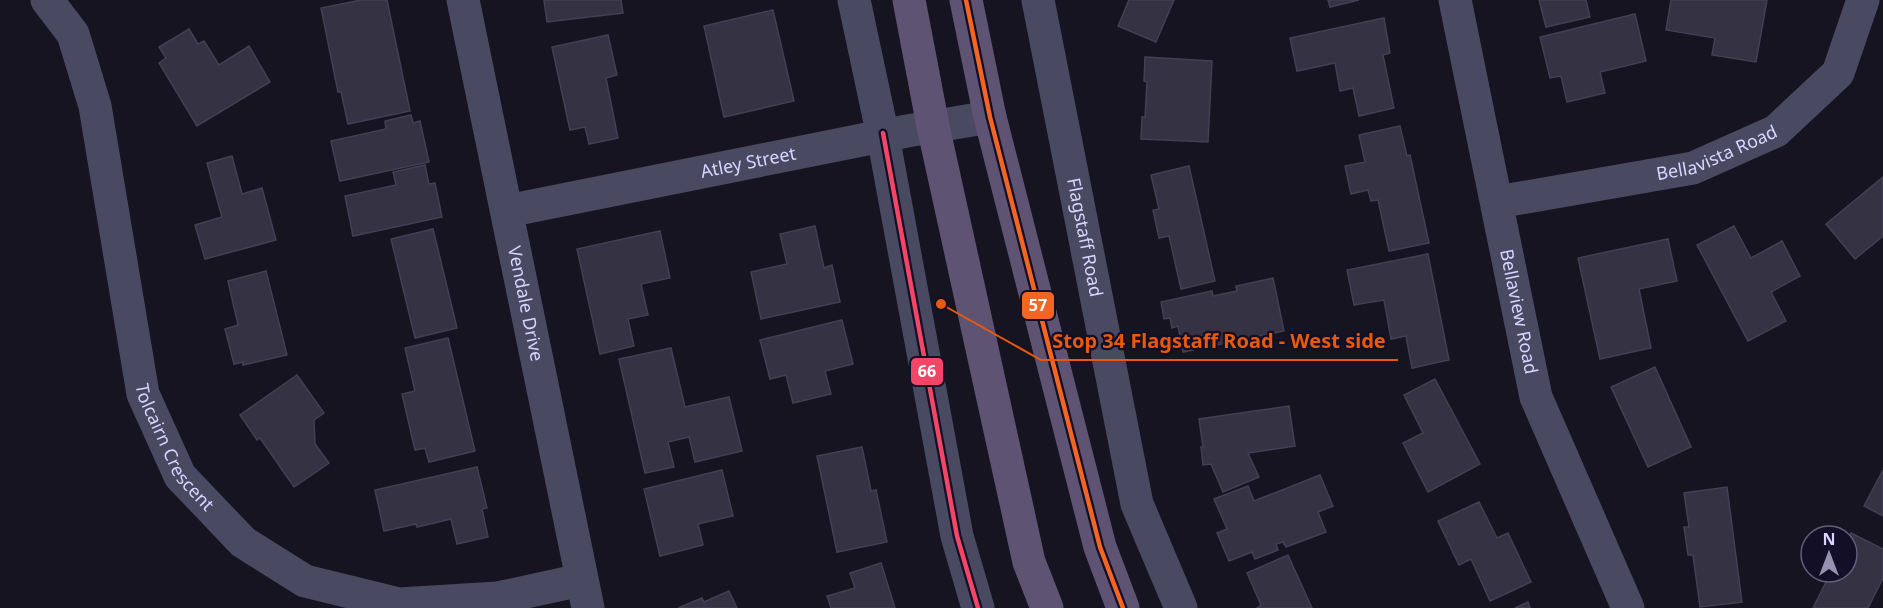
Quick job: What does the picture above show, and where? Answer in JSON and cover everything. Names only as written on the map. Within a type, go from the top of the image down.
[{"type":"main road","points":[[909,0],[933,126],[1029,562],[1047,608]]},
{"type":"main road","points":[[966,0],[990,117],[1100,547],[1123,608]]},
{"type":"street","name":"Tolcairn Crescent","points":[[47,0],[73,34],[95,106],[143,394],[180,476],[243,542],[305,581],[399,604],[584,594]]},
{"type":"street","name":"Vendale Drive","points":[[463,0],[584,594]]},
{"type":"street","points":[[854,0],[883,136],[957,536],[978,608]]},
{"type":"street","name":"Flagstaff Road","points":[[1038,0],[1137,504],[1181,608]]},
{"type":"street","name":"Bellaview Road","points":[[1455,0],[1536,397],[1628,608]]},
{"type":"street","name":"Bellavista Road","points":[[1498,202],[1693,168],[1776,131],[1838,73],[1863,0]]},
{"type":"street","name":"Atley Street","points":[[507,211],[933,126],[990,117]]},
{"type":"building","points":[[361,0],[387,0],[410,111],[348,124],[341,92],[338,92],[321,8]]},
{"type":"building","points":[[544,0],[621,0],[623,13],[547,22]]},
{"type":"building","points":[[1129,0],[1174,0],[1156,42],[1118,26]]},
{"type":"building","points":[[1328,0],[1359,0],[1330,7]]},
{"type":"building","points":[[1539,0],[1586,0],[1590,17],[1546,27]]},
{"type":"building","points":[[1671,0],[1767,0],[1756,62],[1712,55],[1715,38],[1666,30]]},
{"type":"building","points":[[773,10],[794,101],[724,117],[704,26]]},
{"type":"building","points":[[1635,14],[1646,61],[1600,72],[1605,93],[1567,102],[1561,76],[1550,78],[1540,37]]},
{"type":"building","points":[[1384,18],[1390,53],[1383,55],[1394,108],[1359,116],[1353,88],[1340,91],[1335,63],[1297,71],[1290,38]]},
{"type":"building","points":[[189,29],[198,44],[204,41],[219,65],[249,46],[270,82],[197,126],[159,63],[166,58],[159,47]]},
{"type":"building","points":[[608,35],[617,75],[606,78],[618,138],[589,144],[585,127],[570,130],[552,47]]},
{"type":"building","points":[[1145,57],[1212,61],[1208,142],[1141,139],[1147,82],[1144,81]]},
{"type":"building","points":[[411,115],[413,123],[420,121],[429,162],[340,181],[331,141],[386,129],[385,121]]},
{"type":"building","points":[[1400,126],[1407,156],[1410,155],[1429,243],[1389,251],[1378,200],[1371,201],[1368,190],[1351,194],[1345,166],[1365,162],[1359,135]]},
{"type":"building","points":[[232,156],[242,194],[262,188],[276,240],[205,259],[195,225],[222,217],[207,163]]},
{"type":"building","points":[[425,165],[429,184],[435,183],[442,217],[353,236],[345,196],[396,185],[393,172]]},
{"type":"building","points":[[1189,166],[1215,281],[1181,289],[1169,236],[1159,238],[1153,210],[1159,209],[1151,175]]},
{"type":"building","points":[[1883,177],[1883,236],[1855,259],[1826,224]]},
{"type":"building","points":[[815,226],[824,268],[832,265],[840,302],[761,319],[751,272],[787,264],[780,234]]},
{"type":"building","points":[[1734,226],[1751,258],[1782,241],[1800,276],[1771,292],[1786,321],[1748,341],[1697,245]]},
{"type":"building","points":[[433,229],[457,328],[415,338],[391,239]]},
{"type":"building","points":[[660,231],[670,278],[641,284],[648,315],[628,319],[634,346],[600,354],[577,249]]},
{"type":"building","points":[[1668,239],[1677,281],[1639,289],[1651,348],[1600,359],[1578,258]]},
{"type":"building","points":[[1428,254],[1449,360],[1412,368],[1406,336],[1391,339],[1384,300],[1354,305],[1347,270]]},
{"type":"building","points":[[266,271],[287,355],[243,365],[243,362],[234,364],[225,329],[238,325],[228,281]]},
{"type":"building","points":[[1273,278],[1284,331],[1183,352],[1178,326],[1172,328],[1170,318],[1164,319],[1161,302],[1212,291],[1213,296],[1237,291],[1236,286]]},
{"type":"building","points":[[842,320],[853,364],[825,371],[831,394],[793,403],[786,375],[770,379],[760,340]]},
{"type":"building","points":[[448,338],[475,451],[429,462],[425,448],[415,450],[402,394],[415,391],[405,348]]},
{"type":"building","points":[[671,348],[685,407],[729,397],[742,451],[695,462],[689,437],[668,442],[674,467],[645,473],[619,359]]},
{"type":"building","points":[[1655,367],[1691,447],[1648,467],[1611,387]]},
{"type":"building","points":[[297,375],[324,413],[314,420],[315,444],[329,463],[294,487],[260,438],[257,440],[240,415]]},
{"type":"building","points":[[1435,379],[1480,464],[1428,492],[1403,443],[1423,433],[1404,395]]},
{"type":"building","points":[[1289,406],[1295,446],[1248,453],[1259,477],[1223,492],[1211,464],[1203,465],[1199,419]]},
{"type":"building","points":[[862,447],[871,491],[876,490],[887,542],[837,552],[817,456]]},
{"type":"building","points":[[477,467],[487,508],[482,509],[488,537],[457,544],[451,519],[417,527],[416,524],[384,531],[375,490]]},
{"type":"building","points":[[722,470],[733,516],[698,524],[703,545],[660,556],[644,489]]},
{"type":"building","points":[[1883,470],[1883,516],[1864,506]]},
{"type":"building","points":[[1320,475],[1333,506],[1318,512],[1326,532],[1286,547],[1283,542],[1276,544],[1278,550],[1255,559],[1252,552],[1229,561],[1217,533],[1227,529],[1214,499],[1248,486],[1254,501]]},
{"type":"building","points":[[1727,487],[1742,602],[1700,607],[1693,555],[1688,555],[1684,527],[1689,527],[1684,493]]},
{"type":"building","points":[[1479,502],[1497,538],[1508,533],[1531,582],[1490,601],[1471,559],[1459,565],[1438,521]]},
{"type":"building","points":[[1859,537],[1883,549],[1883,578],[1868,608],[1813,608],[1825,584],[1859,584]]},
{"type":"building","points":[[1288,555],[1312,608],[1257,608],[1261,605],[1247,573]]},
{"type":"building","points":[[881,563],[895,608],[831,608],[827,596],[855,588],[850,573]]},
{"type":"building","points":[[729,591],[737,608],[678,608],[702,598],[704,602]]},
{"type":"building","points":[[1528,602],[1530,608],[1515,608]]},
{"type":"transit line","name":"57","points":[[966,0],[990,117],[1100,547],[1123,608]]},
{"type":"transit line","name":"66","points":[[883,133],[957,536],[978,608]]},
{"type":"place","name":"Stop 34 Flagstaff Road - West side","points":[[941,304]]}]
